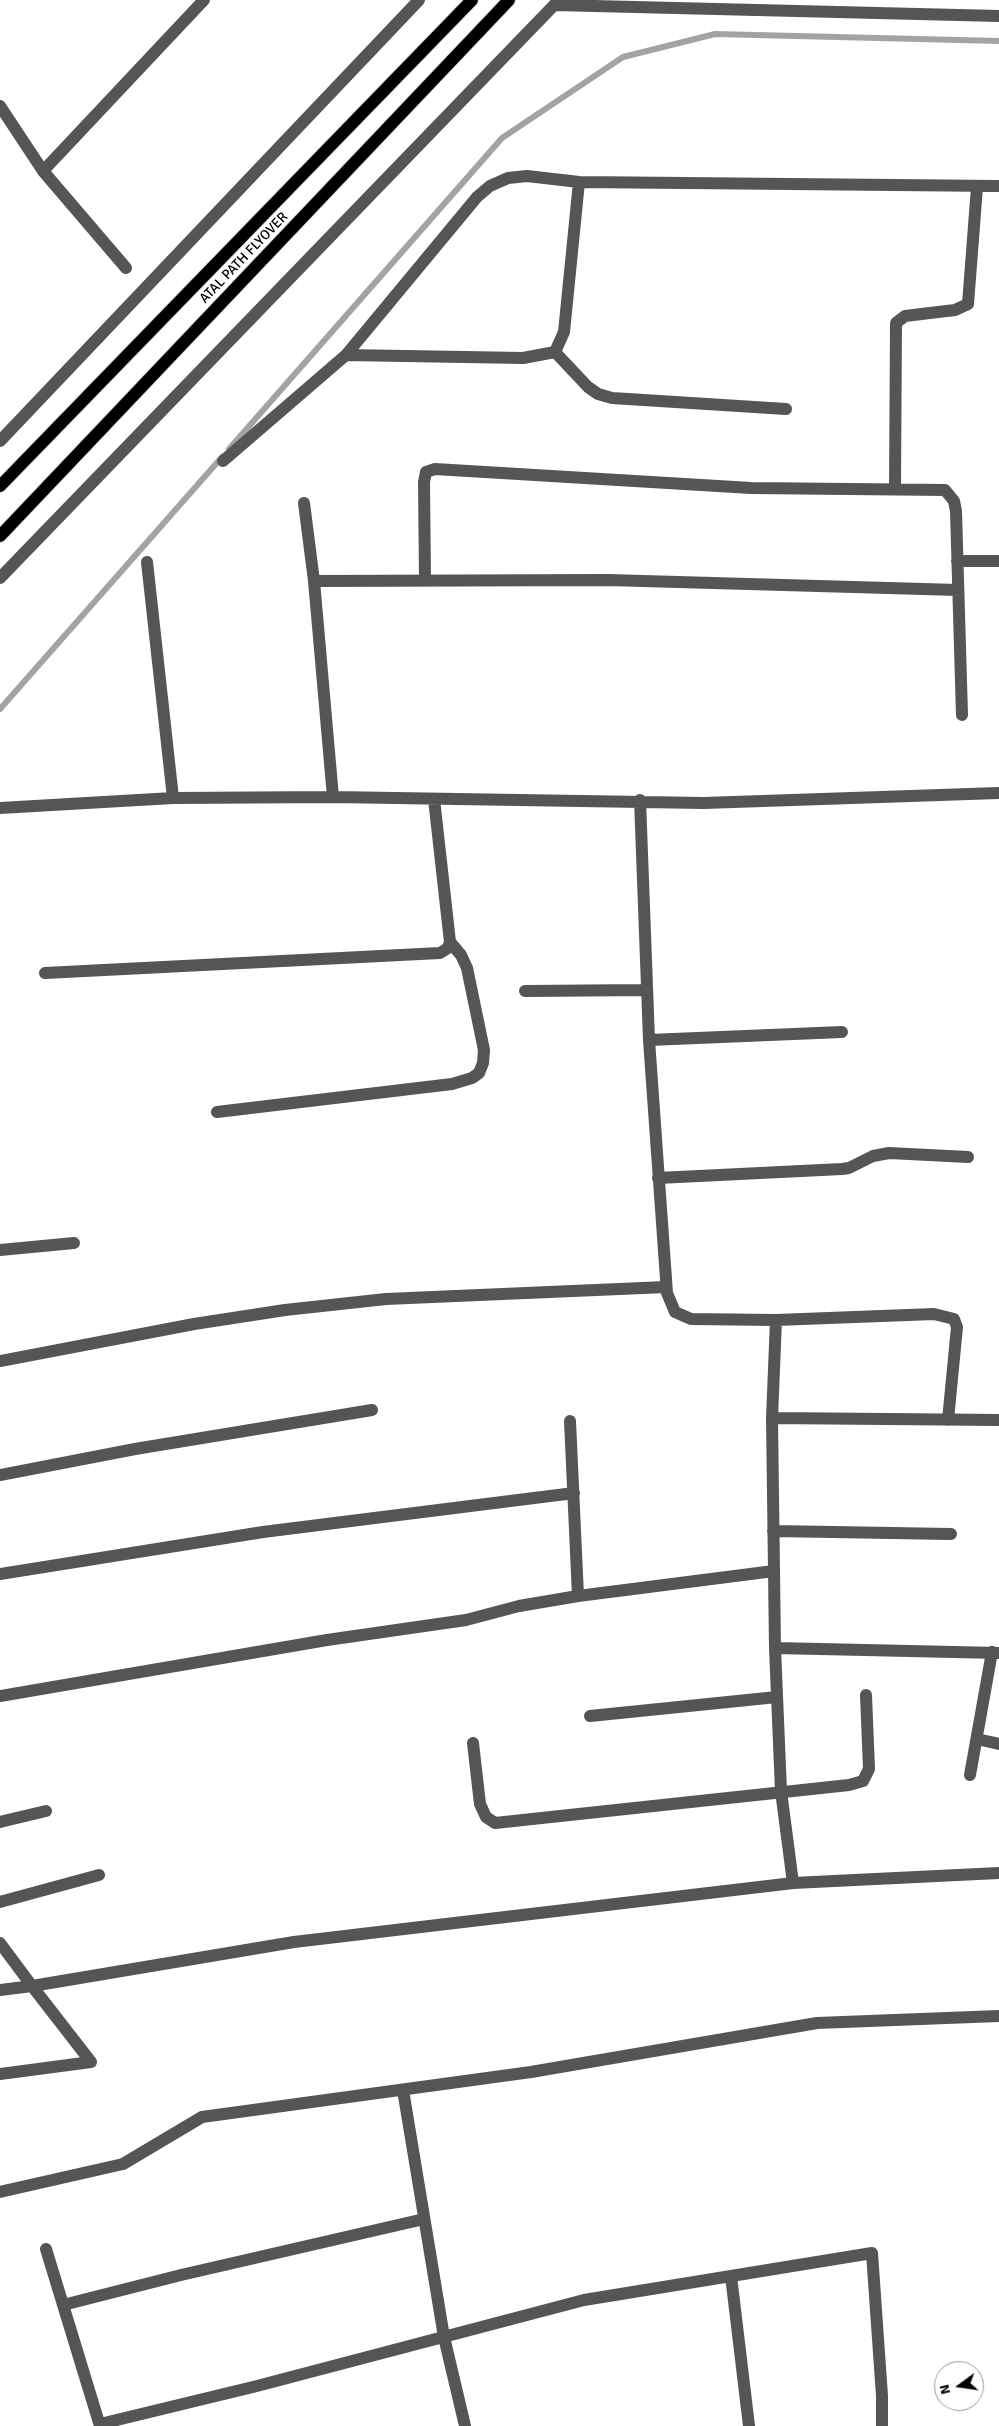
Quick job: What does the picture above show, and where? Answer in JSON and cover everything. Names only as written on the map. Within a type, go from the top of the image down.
[{"type":"main road","name":"ATAL PATH FLYOVER","points":[[0,486],[472,0]]},
{"type":"main road","name":"ATAL PATH FLYOVER","points":[[0,536],[509,0]]},
{"type":"street","points":[[43,171],[204,0]]},
{"type":"street","points":[[0,441],[420,0]]},
{"type":"street","points":[[0,578],[556,2],[999,16]]},
{"type":"street","points":[[0,106],[43,171],[126,268]]},
{"type":"street","points":[[223,461],[346,355],[478,197],[490,186],[516,176],[579,182],[999,186]]},
{"type":"street","points":[[555,352],[564,332],[579,182]]},
{"type":"street","points":[[895,490],[896,323],[905,316],[955,310],[968,304],[977,187]]},
{"type":"street","points":[[346,355],[523,358],[555,352]]},
{"type":"street","points":[[555,352],[588,387],[598,394],[612,398],[786,409]]},
{"type":"street","points":[[425,579],[424,482],[426,472],[435,469],[751,488],[895,490],[936,488],[945,490],[951,494],[956,511],[962,715]]},
{"type":"street","points":[[304,503],[314,581],[333,797]]},
{"type":"street","points":[[957,561],[999,561]]},
{"type":"street","points":[[147,562],[173,798]]},
{"type":"street","points":[[314,581],[425,579],[608,580],[958,590]]},
{"type":"street","points":[[0,808],[173,798],[333,797],[640,800],[704,803],[999,793]]},
{"type":"street","points":[[217,1112],[452,1084],[472,1078],[479,1073],[483,1063],[484,1050],[467,968],[461,955],[450,942],[434,799]]},
{"type":"street","points":[[640,800],[649,1040],[658,1178],[666,1287],[675,1312],[691,1320],[776,1320],[934,1314],[954,1318],[957,1328],[948,1420]]},
{"type":"street","points":[[46,973],[433,954],[445,951],[450,942]]},
{"type":"street","points":[[525,991],[647,990]]},
{"type":"street","points":[[649,1040],[842,1032]]},
{"type":"street","points":[[658,1178],[842,1169],[849,1168],[872,1156],[890,1153],[968,1157]]},
{"type":"street","points":[[0,1250],[74,1243]]},
{"type":"street","points":[[0,1361],[194,1324],[285,1310],[386,1299],[666,1287]]},
{"type":"street","points":[[776,1320],[772,1418],[775,1648],[781,1791],[793,1883]]},
{"type":"street","points":[[0,1475],[135,1449],[372,1410]]},
{"type":"street","points":[[772,1418],[999,1420]]},
{"type":"street","points":[[570,1421],[578,1596]]},
{"type":"street","points":[[0,1574],[263,1532],[574,1493]]},
{"type":"street","points":[[773,1531],[951,1534]]},
{"type":"street","points":[[0,1696],[328,1640],[466,1620],[519,1606],[578,1596],[774,1571]]},
{"type":"street","points":[[775,1648],[995,1652],[970,1775]]},
{"type":"street","points":[[473,1743],[480,1804],[486,1817],[495,1823],[849,1784],[863,1781],[867,1777],[869,1769],[866,1695]]},
{"type":"street","points":[[590,1716],[777,1697]]},
{"type":"street","points":[[978,1740],[999,1744]]},
{"type":"street","points":[[0,1822],[46,1810]]},
{"type":"street","points":[[0,1990],[294,1942],[793,1883],[999,1873]]},
{"type":"street","points":[[0,1902],[99,1875]]},
{"type":"street","points":[[0,1944],[92,2062],[0,2074]]},
{"type":"street","points":[[0,2192],[123,2164],[202,2117],[531,2072],[817,2023],[999,2016]]},
{"type":"street","points":[[403,2090],[444,2337],[465,2426]]},
{"type":"street","points":[[63,2305],[181,2275],[424,2219]]},
{"type":"street","points":[[46,2249],[100,2425],[584,2300],[872,2254],[882,2426]]},
{"type":"street","points":[[730,2276],[749,2426]]},
{"type":"waterway","points":[[229,449],[502,138],[623,57],[715,34],[999,41]]},
{"type":"waterway","points":[[0,709],[222,457]]}]
